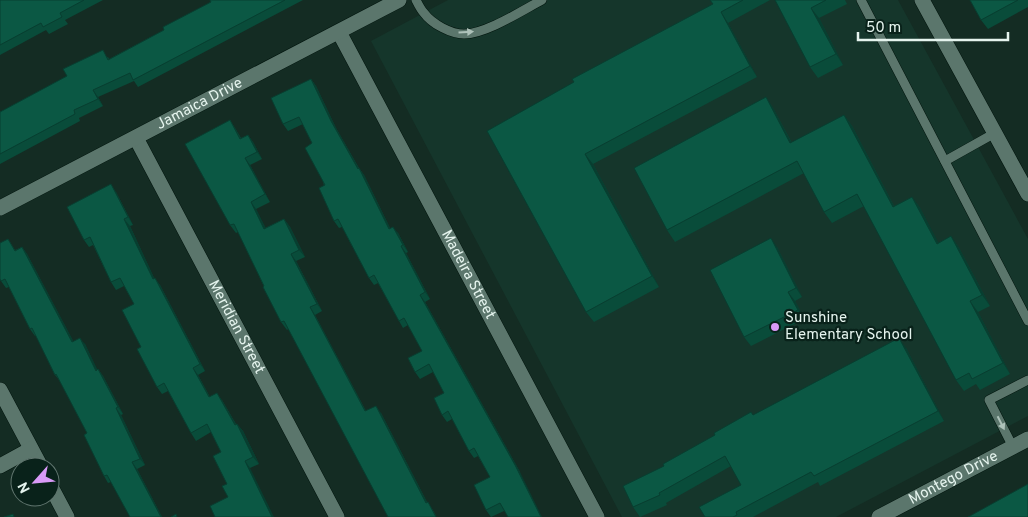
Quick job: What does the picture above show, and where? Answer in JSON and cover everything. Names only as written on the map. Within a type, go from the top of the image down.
[{"type":"street","name":"Jamaica Drive","points":[[0,208],[399,0]]},
{"type":"street","points":[[922,0],[1028,194]]},
{"type":"street","name":"Madeira Street","points":[[339,32],[597,517]]},
{"type":"street","name":"Meridian Street","points":[[136,138],[337,517]]},
{"type":"street","points":[[0,390],[35,457]]},
{"type":"street","name":"Montego Drive","points":[[879,517],[1028,439]]},
{"type":"street","points":[[0,466],[31,450]]},
{"type":"street","points":[[60,504],[67,517]]},
{"type":"lane","points":[[416,0],[431,21],[449,31],[465,34],[486,28],[542,0]]},
{"type":"lane","points":[[862,0],[1028,320]]},
{"type":"lane","points":[[945,161],[995,133]]},
{"type":"lane","points":[[1013,447],[989,400],[1028,380]]},
{"type":"shaded area","name":"Sunshine Elementary School","points":[[448,0],[898,0],[1028,239],[1028,416],[836,517],[622,517],[371,41]]},
{"type":"building","points":[[0,0],[84,0],[60,13],[62,17],[43,27],[41,23],[0,45]]},
{"type":"building","points":[[210,0],[285,0],[133,80],[130,73],[93,90],[98,99],[74,110],[75,114],[0,154],[0,112],[67,76],[63,69],[103,50],[108,60],[164,30],[163,27],[211,2]]},
{"type":"building","points":[[710,0],[743,0],[721,12],[750,66],[585,154],[652,276],[586,312],[487,131],[574,82],[572,79],[713,4]]},
{"type":"building","points":[[775,0],[826,0],[811,8],[836,54],[810,67]]},
{"type":"building","points":[[970,0],[1018,0],[981,20]]},
{"type":"building","points":[[311,79],[331,121],[359,168],[389,229],[393,227],[403,245],[401,246],[425,292],[420,295],[515,465],[541,517],[508,517],[500,503],[486,510],[474,485],[490,477],[474,448],[469,451],[448,411],[442,415],[434,398],[444,393],[429,364],[415,372],[408,358],[422,351],[404,318],[399,321],[374,275],[369,278],[338,219],[334,221],[319,188],[325,185],[305,148],[312,143],[299,117],[283,124],[271,98]]},
{"type":"building","points":[[766,97],[790,143],[844,115],[893,207],[912,197],[937,244],[951,236],[982,295],[970,301],[1003,363],[972,379],[969,373],[956,380],[857,194],[824,212],[797,161],[667,230],[634,168]]},
{"type":"building","points":[[230,120],[240,139],[248,135],[257,152],[245,158],[265,194],[251,202],[264,229],[284,219],[299,250],[291,254],[317,304],[310,307],[365,411],[376,406],[426,503],[428,502],[436,517],[388,517],[284,321],[281,322],[234,224],[230,225],[185,144]]},
{"type":"building","points":[[111,184],[128,217],[124,219],[153,279],[155,278],[200,364],[193,368],[209,397],[217,393],[235,425],[237,424],[253,457],[245,461],[272,517],[215,517],[210,506],[228,497],[222,486],[227,484],[213,456],[221,452],[207,424],[191,433],[164,383],[157,387],[137,349],[141,347],[122,310],[134,304],[120,278],[111,282],[90,237],[84,240],[67,207]]},
{"type":"building","points":[[771,238],[796,288],[788,292],[798,310],[744,337],[710,270]]},
{"type":"building","points":[[8,239],[15,251],[22,247],[72,342],[80,338],[96,371],[98,369],[118,407],[116,408],[140,459],[132,462],[161,517],[130,517],[107,475],[104,476],[84,435],[87,433],[32,328],[30,329],[5,279],[1,281],[0,279],[0,243]]},
{"type":"building","points":[[899,338],[938,411],[814,476],[811,472],[736,512],[737,515],[733,517],[705,517],[699,507],[741,485],[725,456],[659,493],[660,495],[633,507],[623,486],[664,466],[663,464],[751,412],[753,415]]},
{"type":"building","points":[[1028,484],[1028,517],[968,517]]},
{"type":"place","name":"Sunshine Elementary School","points":[[775,327]]}]
